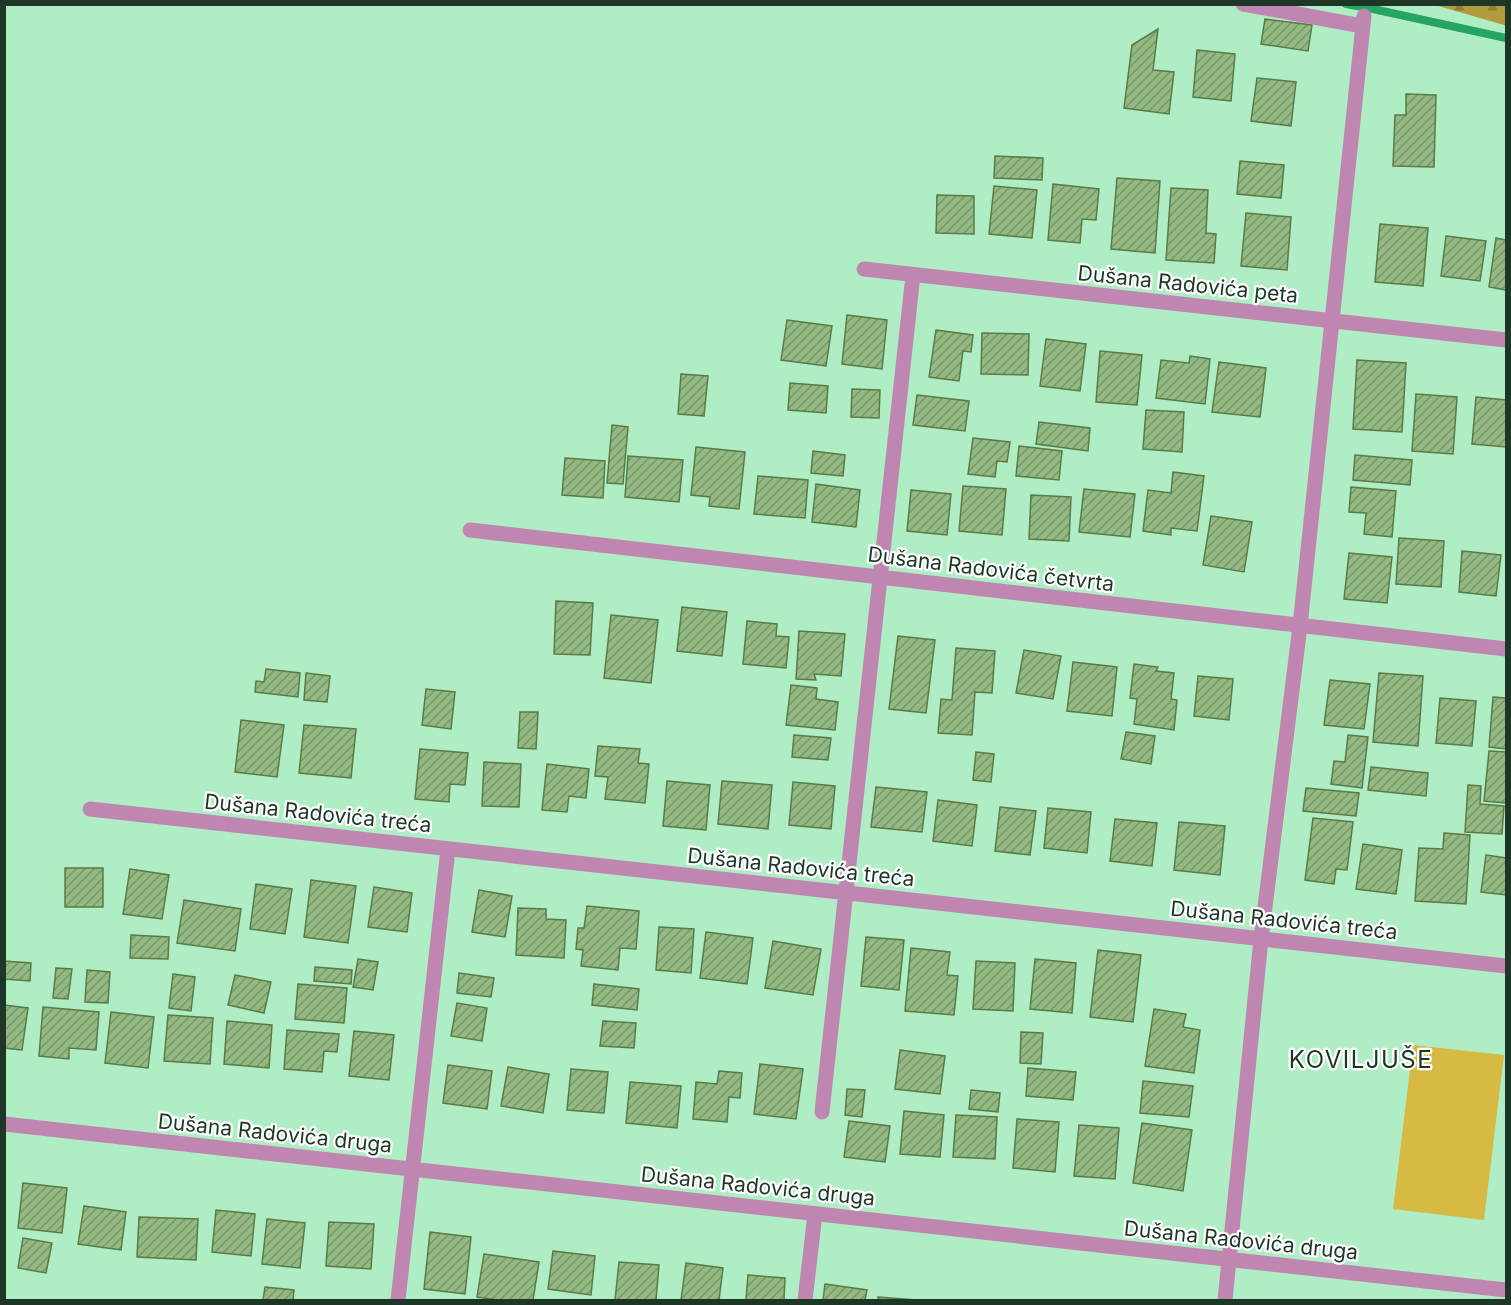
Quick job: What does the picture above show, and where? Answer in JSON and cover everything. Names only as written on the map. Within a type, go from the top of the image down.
[{"type":"street","points":[[1225,1300],[1261,939],[1300,626],[1363,21],[1243,4]]},
{"type":"street","name":"Dušana Radovića peta","points":[[864,269],[1506,340]]},
{"type":"street","points":[[822,1112],[844,892],[913,275]]},
{"type":"street","name":"Dušana Radovića četvrta","points":[[470,530],[1506,649]]},
{"type":"street","name":"Dušana Radovića treća","points":[[90,809],[1506,966]]},
{"type":"street","points":[[398,1300],[448,849]]},
{"type":"street","name":"Dušana Radovića druga","points":[[4,1124],[1506,1290]]},
{"type":"street","points":[[805,1300],[815,1214]]},
{"type":"green space","points":[[1435,5],[1506,5],[1506,26],[1504,25]]},
{"type":"shaded area","points":[[1413,1045],[1504,1055],[1484,1220],[1393,1209]]},
{"type":"building","points":[[1265,19],[1312,25],[1308,51],[1261,44]]},
{"type":"building","points":[[1158,29],[1153,70],[1174,72],[1169,114],[1124,108],[1132,45]]},
{"type":"building","points":[[1197,50],[1235,54],[1231,101],[1193,97]]},
{"type":"building","points":[[1257,78],[1296,82],[1291,126],[1251,121]]},
{"type":"building","points":[[1406,94],[1436,95],[1434,167],[1393,166],[1395,115],[1406,115]]},
{"type":"building","points":[[995,156],[1043,158],[1042,180],[994,178]]},
{"type":"building","points":[[1240,161],[1284,165],[1281,198],[1237,194]]},
{"type":"building","points":[[1117,178],[1160,181],[1155,253],[1111,249]]},
{"type":"building","points":[[1053,184],[1099,189],[1096,220],[1082,219],[1080,243],[1048,240]]},
{"type":"building","points":[[994,186],[1037,190],[1032,238],[989,234]]},
{"type":"building","points":[[1171,188],[1208,190],[1206,233],[1216,234],[1214,263],[1166,260]]},
{"type":"building","points":[[937,195],[974,196],[974,234],[936,233]]},
{"type":"building","points":[[1246,213],[1291,217],[1287,270],[1241,266]]},
{"type":"building","points":[[1380,224],[1428,228],[1423,286],[1375,282]]},
{"type":"building","points":[[1446,236],[1486,241],[1480,281],[1441,276]]},
{"type":"building","points":[[1496,238],[1506,240],[1506,290],[1489,287]]},
{"type":"building","points":[[847,315],[887,320],[882,369],[842,364]]},
{"type":"building","points":[[787,320],[832,326],[826,366],[781,360]]},
{"type":"building","points":[[936,330],[973,335],[971,352],[963,351],[959,381],[929,377]]},
{"type":"building","points":[[982,333],[1029,334],[1028,375],[981,374]]},
{"type":"building","points":[[1046,339],[1086,344],[1080,391],[1040,386]]},
{"type":"building","points":[[1100,351],[1142,355],[1137,405],[1096,402]]},
{"type":"building","points":[[1190,356],[1210,359],[1205,404],[1156,398],[1161,360],[1189,363]]},
{"type":"building","points":[[1357,360],[1406,363],[1402,432],[1353,429]]},
{"type":"building","points":[[1219,362],[1266,368],[1260,417],[1212,412]]},
{"type":"building","points":[[681,374],[708,376],[704,416],[678,414]]},
{"type":"building","points":[[790,383],[828,386],[826,413],[788,410]]},
{"type":"building","points":[[852,389],[880,390],[879,418],[851,417]]},
{"type":"building","points":[[1416,394],[1457,397],[1453,454],[1412,451]]},
{"type":"building","points":[[917,395],[969,401],[965,431],[913,425]]},
{"type":"building","points":[[1476,397],[1506,400],[1506,447],[1472,444]]},
{"type":"building","points":[[1146,410],[1184,412],[1182,452],[1143,449]]},
{"type":"building","points":[[1039,422],[1090,428],[1088,451],[1036,444]]},
{"type":"building","points":[[612,425],[628,427],[623,484],[607,483]]},
{"type":"building","points":[[973,438],[1010,442],[1007,462],[997,461],[995,477],[968,474]]},
{"type":"building","points":[[1019,446],[1062,451],[1059,480],[1016,476]]},
{"type":"building","points":[[696,447],[745,452],[739,509],[709,506],[710,497],[691,495]]},
{"type":"building","points":[[813,451],[845,455],[843,476],[811,473]]},
{"type":"building","points":[[1355,455],[1412,460],[1410,485],[1353,480]]},
{"type":"building","points":[[628,456],[683,460],[679,502],[625,497]]},
{"type":"building","points":[[565,458],[605,461],[603,498],[562,495]]},
{"type":"building","points":[[1173,472],[1204,476],[1197,531],[1171,528],[1171,535],[1143,531],[1148,490],[1171,493]]},
{"type":"building","points":[[758,476],[808,480],[805,518],[754,514]]},
{"type":"building","points":[[816,484],[860,490],[856,527],[812,522]]},
{"type":"building","points":[[963,486],[1006,489],[1002,535],[959,531]]},
{"type":"building","points":[[1351,487],[1396,491],[1392,537],[1364,534],[1366,513],[1349,512]]},
{"type":"building","points":[[1084,489],[1135,494],[1130,537],[1079,532]]},
{"type":"building","points":[[911,490],[951,494],[947,535],[907,531]]},
{"type":"building","points":[[1031,495],[1071,497],[1069,541],[1029,539]]},
{"type":"building","points":[[1211,516],[1252,522],[1244,572],[1203,565]]},
{"type":"building","points":[[1399,538],[1444,541],[1441,587],[1396,584]]},
{"type":"building","points":[[1462,551],[1501,555],[1496,596],[1459,592]]},
{"type":"building","points":[[1349,553],[1392,557],[1387,603],[1344,599]]},
{"type":"building","points":[[556,601],[593,603],[590,655],[554,654]]},
{"type":"building","points":[[682,607],[727,612],[722,656],[677,651]]},
{"type":"building","points":[[611,615],[658,620],[651,683],[604,678]]},
{"type":"building","points":[[747,621],[777,624],[776,636],[789,637],[786,668],[743,664]]},
{"type":"building","points":[[799,631],[845,634],[841,676],[814,674],[816,680],[796,679]]},
{"type":"building","points":[[898,636],[935,640],[926,713],[889,709]]},
{"type":"building","points":[[956,648],[995,651],[992,693],[975,692],[972,735],[938,733],[941,699],[952,700]]},
{"type":"building","points":[[1024,650],[1061,656],[1053,699],[1016,693]]},
{"type":"building","points":[[1073,662],[1117,667],[1112,716],[1067,711]]},
{"type":"building","points":[[1134,664],[1158,667],[1156,671],[1174,673],[1171,699],[1177,700],[1174,730],[1134,724],[1137,699],[1130,698]]},
{"type":"building","points":[[266,669],[300,673],[298,697],[255,692],[256,681],[264,682]]},
{"type":"building","points":[[306,673],[330,676],[327,702],[304,700]]},
{"type":"building","points":[[1379,673],[1423,676],[1418,746],[1373,742]]},
{"type":"building","points":[[1198,676],[1233,679],[1229,720],[1194,716]]},
{"type":"building","points":[[1330,680],[1370,684],[1364,729],[1324,725]]},
{"type":"building","points":[[791,685],[817,688],[816,699],[838,702],[835,730],[786,725]]},
{"type":"building","points":[[426,689],[455,692],[451,729],[422,725]]},
{"type":"building","points":[[1493,697],[1506,698],[1506,749],[1489,747]]},
{"type":"building","points":[[1440,698],[1476,701],[1472,746],[1436,743]]},
{"type":"building","points":[[520,712],[538,712],[536,749],[518,748]]},
{"type":"building","points":[[241,720],[284,725],[277,777],[235,772]]},
{"type":"building","points":[[304,725],[356,729],[351,778],[299,773]]},
{"type":"building","points":[[1126,732],[1155,736],[1151,764],[1121,759]]},
{"type":"building","points":[[794,735],[831,738],[828,760],[792,757]]},
{"type":"building","points":[[1348,735],[1368,737],[1362,788],[1331,784],[1334,761],[1345,762]]},
{"type":"building","points":[[598,746],[640,749],[638,763],[649,764],[645,803],[605,799],[608,777],[595,776]]},
{"type":"building","points":[[420,749],[468,753],[465,785],[450,784],[449,802],[415,799]]},
{"type":"building","points":[[1489,751],[1506,752],[1506,803],[1484,801]]},
{"type":"building","points":[[976,752],[994,754],[991,782],[973,780]]},
{"type":"building","points":[[484,762],[521,764],[519,807],[482,806]]},
{"type":"building","points":[[547,764],[589,769],[586,798],[569,796],[567,812],[542,810]]},
{"type":"building","points":[[1371,767],[1428,773],[1426,796],[1368,790]]},
{"type":"building","points":[[667,781],[710,785],[706,830],[663,826]]},
{"type":"building","points":[[722,781],[772,785],[768,829],[718,824]]},
{"type":"building","points":[[793,782],[835,786],[831,829],[789,825]]},
{"type":"building","points":[[1468,785],[1481,786],[1480,804],[1504,806],[1502,834],[1465,832]]},
{"type":"building","points":[[876,787],[927,792],[922,832],[871,827]]},
{"type":"building","points":[[1306,788],[1359,793],[1356,816],[1303,811]]},
{"type":"building","points":[[938,800],[977,805],[972,846],[933,841]]},
{"type":"building","points":[[1000,807],[1036,811],[1030,855],[995,851]]},
{"type":"building","points":[[1048,808],[1091,812],[1087,853],[1044,848]]},
{"type":"building","points":[[1313,818],[1353,822],[1347,870],[1336,869],[1334,884],[1305,880]]},
{"type":"building","points":[[1115,819],[1157,823],[1152,866],[1110,861]]},
{"type":"building","points":[[1179,822],[1225,826],[1220,875],[1174,870]]},
{"type":"building","points":[[1444,833],[1470,835],[1466,904],[1415,901],[1419,848],[1443,849]]},
{"type":"building","points":[[1363,844],[1402,850],[1396,894],[1356,889]]},
{"type":"building","points":[[1486,855],[1506,858],[1506,895],[1481,892]]},
{"type":"building","points":[[65,868],[103,868],[103,907],[65,907]]},
{"type":"building","points":[[130,869],[169,875],[162,919],[123,914]]},
{"type":"building","points":[[311,880],[356,886],[348,943],[304,937]]},
{"type":"building","points":[[256,884],[292,889],[285,934],[250,929]]},
{"type":"building","points":[[374,887],[412,893],[407,932],[368,927]]},
{"type":"building","points":[[479,890],[512,896],[505,937],[472,932]]},
{"type":"building","points":[[184,900],[241,909],[235,951],[177,943]]},
{"type":"building","points":[[587,906],[639,911],[636,949],[620,948],[618,970],[581,966],[583,950],[576,949],[578,928],[584,928]]},
{"type":"building","points":[[518,908],[546,909],[546,919],[566,920],[564,958],[516,955]]},
{"type":"building","points":[[659,927],[694,929],[691,973],[656,970]]},
{"type":"building","points":[[706,932],[753,938],[747,984],[700,978]]},
{"type":"building","points":[[131,935],[169,937],[168,959],[130,958]]},
{"type":"building","points":[[866,937],[904,940],[899,990],[861,986]]},
{"type":"building","points":[[773,941],[821,949],[813,995],[765,988]]},
{"type":"building","points":[[911,948],[950,952],[947,975],[958,976],[954,1015],[905,1011]]},
{"type":"building","points":[[1098,950],[1141,955],[1133,1022],[1090,1017]]},
{"type":"building","points":[[358,959],[378,962],[373,990],[353,987]]},
{"type":"building","points":[[1035,959],[1076,963],[1072,1013],[1030,1009]]},
{"type":"building","points":[[4,961],[31,963],[30,981],[4,979]]},
{"type":"building","points":[[976,961],[1015,963],[1013,1011],[973,1009]]},
{"type":"building","points":[[315,967],[352,970],[351,984],[314,981]]},
{"type":"building","points":[[56,968],[72,969],[68,999],[53,998]]},
{"type":"building","points":[[87,970],[110,972],[108,1003],[85,1002]]},
{"type":"building","points":[[459,973],[494,978],[491,997],[457,993]]},
{"type":"building","points":[[173,974],[195,977],[191,1011],[169,1008]]},
{"type":"building","points":[[235,975],[271,982],[264,1013],[228,1005]]},
{"type":"building","points":[[298,984],[347,988],[344,1023],[295,1019]]},
{"type":"building","points":[[594,984],[639,989],[637,1010],[592,1005]]},
{"type":"building","points":[[457,1003],[487,1008],[482,1041],[451,1036]]},
{"type":"building","points":[[4,1005],[28,1008],[22,1050],[4,1048]]},
{"type":"building","points":[[43,1007],[99,1012],[96,1050],[69,1048],[69,1059],[39,1056]]},
{"type":"building","points":[[1154,1009],[1186,1014],[1183,1027],[1200,1030],[1194,1073],[1145,1066]]},
{"type":"building","points":[[111,1012],[154,1017],[148,1068],[105,1063]]},
{"type":"building","points":[[168,1015],[213,1018],[210,1064],[164,1061]]},
{"type":"building","points":[[227,1021],[272,1025],[269,1068],[224,1064]]},
{"type":"building","points":[[603,1021],[636,1023],[634,1048],[600,1046]]},
{"type":"building","points":[[287,1030],[339,1034],[337,1052],[324,1051],[322,1072],[284,1069]]},
{"type":"building","points":[[354,1031],[394,1035],[389,1080],[349,1076]]},
{"type":"building","points":[[1021,1032],[1043,1033],[1041,1064],[1020,1063]]},
{"type":"building","points":[[900,1050],[945,1056],[940,1094],[895,1089]]},
{"type":"building","points":[[760,1064],[803,1069],[796,1119],[754,1114]]},
{"type":"building","points":[[448,1065],[492,1071],[487,1109],[443,1103]]},
{"type":"building","points":[[508,1067],[549,1074],[543,1113],[501,1106]]},
{"type":"building","points":[[1028,1068],[1076,1072],[1073,1100],[1026,1096]]},
{"type":"building","points":[[571,1069],[608,1072],[604,1113],[567,1110]]},
{"type":"building","points":[[719,1071],[742,1073],[740,1098],[729,1097],[727,1122],[693,1119],[696,1082],[717,1084]]},
{"type":"building","points":[[1143,1081],[1193,1086],[1189,1117],[1140,1113]]},
{"type":"building","points":[[630,1082],[681,1086],[677,1128],[626,1123]]},
{"type":"building","points":[[847,1089],[865,1090],[862,1117],[845,1115]]},
{"type":"building","points":[[971,1090],[1000,1093],[998,1112],[969,1109]]},
{"type":"building","points":[[904,1111],[944,1115],[940,1157],[900,1154]]},
{"type":"building","points":[[956,1115],[997,1117],[995,1159],[953,1157]]},
{"type":"building","points":[[1017,1119],[1059,1122],[1055,1172],[1013,1168]]},
{"type":"building","points":[[849,1121],[890,1126],[885,1162],[844,1157]]},
{"type":"building","points":[[1142,1123],[1192,1130],[1183,1191],[1133,1183]]},
{"type":"building","points":[[1079,1125],[1119,1128],[1115,1179],[1074,1176]]},
{"type":"building","points":[[23,1183],[67,1188],[62,1233],[18,1228]]},
{"type":"building","points":[[84,1206],[126,1212],[121,1250],[78,1244]]},
{"type":"building","points":[[216,1210],[255,1214],[251,1256],[212,1252]]},
{"type":"building","points":[[139,1217],[198,1219],[196,1260],[137,1257]]},
{"type":"building","points":[[267,1219],[305,1223],[300,1268],[262,1264]]},
{"type":"building","points":[[329,1222],[374,1224],[371,1269],[326,1266]]},
{"type":"building","points":[[430,1232],[471,1237],[465,1294],[424,1289]]},
{"type":"building","points":[[23,1238],[52,1243],[46,1273],[18,1268]]},
{"type":"building","points":[[553,1251],[595,1256],[591,1295],[548,1289]]},
{"type":"building","points":[[484,1254],[539,1262],[533,1300],[498,1300],[477,1297]]},
{"type":"building","points":[[619,1262],[659,1265],[656,1300],[615,1300]]},
{"type":"building","points":[[686,1263],[723,1268],[719,1300],[681,1300]]},
{"type":"building","points":[[748,1275],[785,1278],[784,1300],[746,1300]]},
{"type":"building","points":[[825,1284],[867,1290],[865,1300],[823,1300]]},
{"type":"building","points":[[265,1287],[294,1290],[293,1300],[263,1300]]},
{"type":"building","points":[[878,1297],[917,1300],[878,1300]]},
{"type":"waterway","points":[[1346,4],[1506,38]]},
{"type":"district","name":"KOVILJUŠE","points":[[1361,1059]]}]
